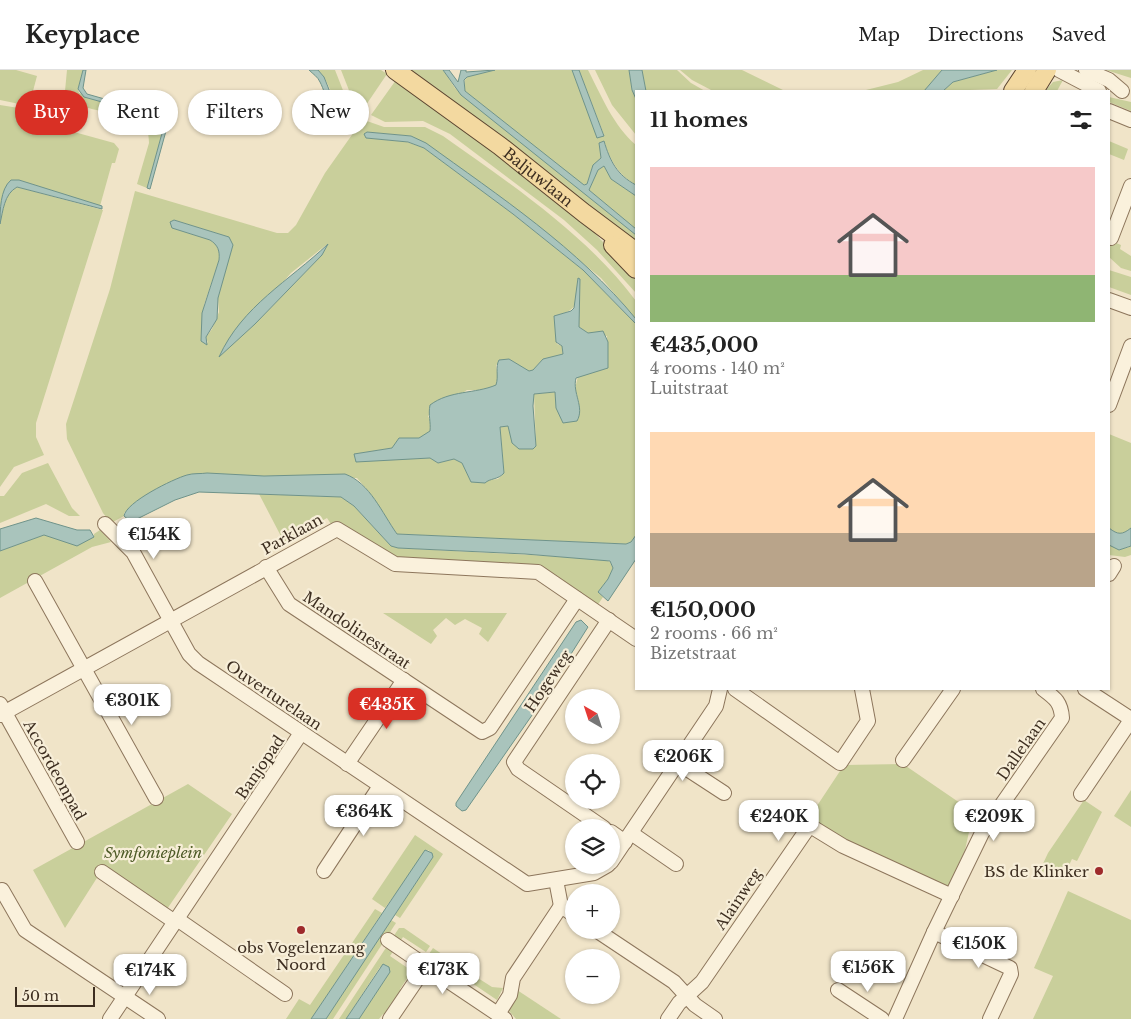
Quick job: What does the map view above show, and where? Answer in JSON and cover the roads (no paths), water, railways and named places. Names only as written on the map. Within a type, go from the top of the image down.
[{"type":"main road","name":"Baljuwlaan","points":[[395,70],[500,146],[635,251]]},
{"type":"main road","points":[[1014,90],[1026,70]]},
{"type":"main road","points":[[1035,90],[1047,70]]},
{"type":"main road","name":"Baljuwlaan","points":[[584,213],[635,268]]},
{"type":"street","points":[[1059,70],[1097,90]]},
{"type":"street","points":[[1086,70],[1109,80],[1121,91]]},
{"type":"street","points":[[1110,111],[1131,120]]},
{"type":"street","points":[[1111,238],[1131,186]]},
{"type":"street","points":[[1110,300],[1131,308]]},
{"type":"street","points":[[1110,402],[1131,346]]},
{"type":"street","name":"Ouverturelaan","points":[[105,524],[133,552],[194,660],[522,881],[533,884],[586,874]]},
{"type":"street","name":"Parklaan","points":[[2,710],[84,668],[336,528],[390,563],[533,571],[635,638]]},
{"type":"street","name":"Mandolinestraat","points":[[266,567],[289,604],[479,731],[488,731],[577,599]]},
{"type":"street","points":[[35,581],[156,798]]},
{"type":"street","name":"Hogeweg","points":[[591,819],[518,770],[515,760],[609,620]]},
{"type":"street","points":[[347,764],[404,680]]},
{"type":"street","points":[[620,849],[716,706],[720,690]]},
{"type":"street","points":[[736,690],[840,763],[868,720],[862,690]]},
{"type":"street","points":[[904,760],[953,690]]},
{"type":"street","name":"Dallelaan","points":[[895,1019],[934,932],[987,825],[1062,718],[1062,707],[1057,699],[1044,690]]},
{"type":"street","points":[[1081,794],[1131,719],[1087,690]]},
{"type":"street","name":"Accordeonpad","points":[[2,710],[77,842]]},
{"type":"street","name":"Banjopad","points":[[110,1019],[302,733]]},
{"type":"street","points":[[678,762],[724,793]]},
{"type":"street","points":[[324,871],[380,786]]},
{"type":"street","name":"Alainweg","points":[[668,1019],[687,996],[702,982],[808,828],[812,827],[843,846],[952,896]]},
{"type":"street","points":[[620,835],[676,864]]},
{"type":"street","points":[[102,872],[285,994]]},
{"type":"street","points":[[556,880],[561,906],[565,909]]},
{"type":"street","points":[[2,890],[23,928],[158,1019]]},
{"type":"street","points":[[388,940],[501,1016],[510,995],[513,978],[561,906]]},
{"type":"street","points":[[934,932],[1010,968],[1011,974],[990,1019]]},
{"type":"street","points":[[610,939],[674,982],[694,1005],[716,1019]]},
{"type":"street","points":[[390,1019],[426,966]]},
{"type":"street","points":[[838,990],[882,1019]]},
{"type":"water","points":[[83,70],[86,70],[84,90],[78,89]]},
{"type":"water","points":[[309,70],[318,70],[324,77],[329,90],[324,90],[317,77]]},
{"type":"water","points":[[443,70],[449,70],[458,82],[461,70],[466,70],[466,72],[495,70],[467,77],[464,80],[465,91],[584,185],[587,184],[593,165],[601,158],[599,143],[604,141],[615,167],[624,177],[635,184],[635,195],[611,179],[604,166],[598,170],[589,190],[635,228],[635,234],[461,95]]},
{"type":"water","points":[[572,70],[579,70],[604,136],[597,138]]},
{"type":"water","points":[[629,70],[642,70],[646,90],[635,90],[635,97]]},
{"type":"water","points":[[942,70],[997,70],[953,82],[944,90],[925,90]]},
{"type":"water","points":[[88,94],[98,97],[98,101],[88,98]]},
{"type":"water","points":[[369,132],[411,136],[426,143],[537,224],[563,246],[613,293],[635,318],[635,323],[583,270],[513,214],[424,148],[408,142],[366,138],[364,135],[369,135]]},
{"type":"water","points":[[162,135],[165,135],[150,189],[147,188]]},
{"type":"water","points":[[11,180],[19,180],[102,206],[102,209],[17,187],[7,198],[0,224],[3,194]]},
{"type":"water","points":[[174,220],[229,237],[233,245],[218,298],[217,319],[206,337],[207,345],[201,341],[202,313],[219,260],[219,251],[217,246],[210,240],[172,228],[170,222]]},
{"type":"water","points":[[328,244],[322,255],[255,324],[219,357],[240,323],[253,309]]},
{"type":"water","points":[[578,278],[580,279],[579,327],[588,333],[603,331],[608,342],[608,368],[576,378],[575,384],[580,410],[577,421],[563,423],[556,408],[555,392],[534,394],[536,446],[533,449],[519,449],[512,443],[508,426],[500,427],[504,473],[485,483],[471,482],[462,463],[454,459],[438,463],[430,458],[356,462],[354,454],[392,448],[399,438],[419,438],[430,431],[430,405],[438,400],[454,394],[480,390],[496,385],[499,360],[509,359],[529,371],[533,370],[543,359],[563,354],[562,346],[556,342],[554,316],[571,311],[574,308]]},
{"type":"water","points":[[192,474],[264,476],[345,474],[362,484],[375,499],[397,534],[626,544],[631,542],[635,536],[635,560],[608,601],[598,592],[608,579],[613,568],[610,561],[525,554],[398,548],[391,546],[354,506],[341,497],[199,492],[175,500],[131,522],[124,516],[127,510],[141,498],[161,486]]},
{"type":"water","points":[[36,518],[77,530],[90,530],[94,537],[77,546],[44,535],[0,551],[0,529]]},
{"type":"water","points":[[1131,528],[1131,546],[1119,550],[1110,546],[1110,529],[1120,533]]},
{"type":"water","points":[[581,620],[588,627],[537,708],[466,810],[462,811],[456,806],[456,803],[576,622]]},
{"type":"water","points":[[425,850],[432,853],[433,857],[326,1019],[311,1019]]},
{"type":"water","points":[[383,964],[389,967],[390,972],[359,1019],[346,1019]]},
{"type":"place","name":"BS de Klinker","points":[[1099,871]]},
{"type":"place","name":"obs Vogelenzang Noord","points":[[301,930]]},
{"type":"park label","name":"Symfonieplein","points":[[153,852]]}]
